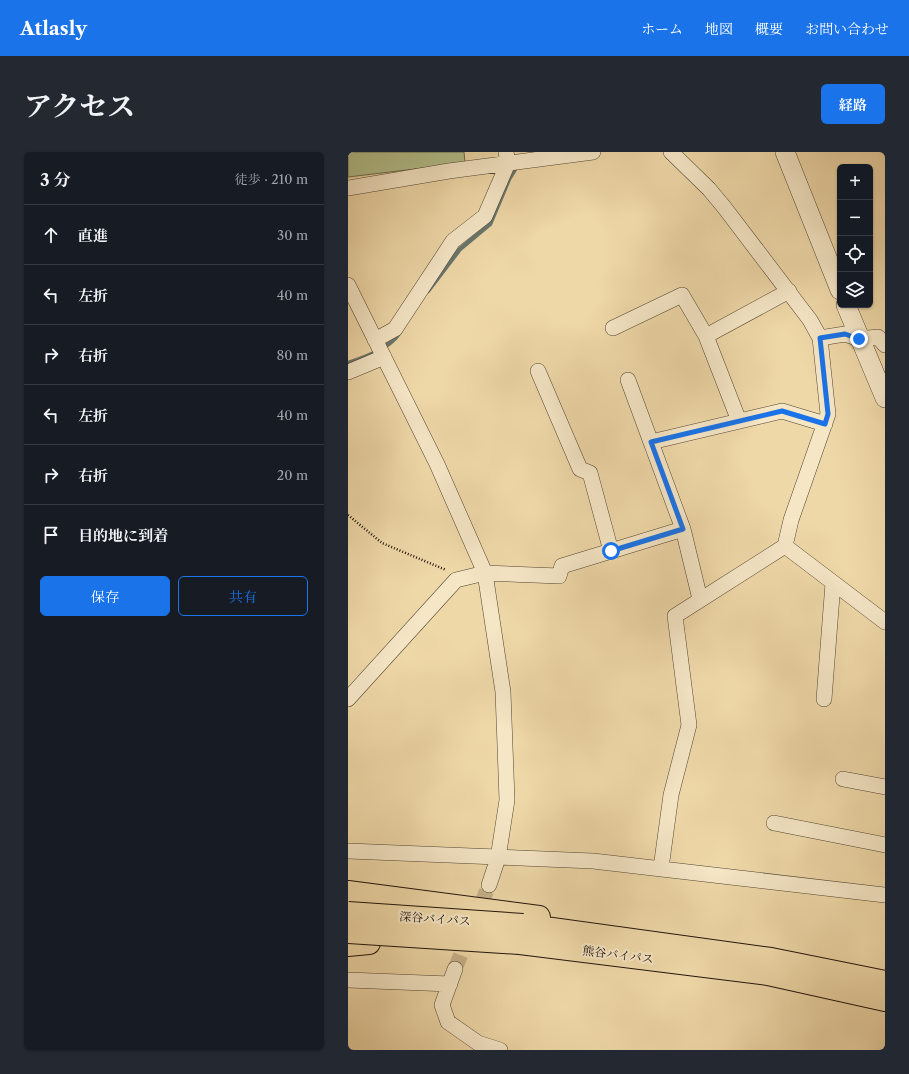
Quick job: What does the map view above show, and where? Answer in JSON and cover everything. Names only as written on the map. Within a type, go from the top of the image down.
[{"type":"highway","points":[[348,892],[627,928],[690,947]]},
{"type":"highway","name":"深谷バイパス","points":[[348,913],[522,934]]},
{"type":"highway","name":"深谷バイパス","points":[[348,932],[522,934]]},
{"type":"highway","name":"熊谷バイパス","points":[[522,934],[768,974],[885,1000]]},
{"type":"highway","name":"熊谷バイパス","points":[[359,944],[522,934],[690,947],[771,959],[885,982]]},
{"type":"street","points":[[348,188],[507,158],[531,160],[594,152]]},
{"type":"street","points":[[661,868],[670,795],[689,725],[675,616],[785,546],[791,520],[828,414],[820,338],[810,320],[714,194],[671,152]]},
{"type":"street","points":[[785,152],[837,282]]},
{"type":"street","points":[[375,340],[394,329],[453,241],[485,216],[507,158]]},
{"type":"street","points":[[348,285],[437,464],[485,573],[503,692],[507,800],[498,858],[489,885]]},
{"type":"street","points":[[706,336],[788,290]]},
{"type":"street","points":[[613,328],[682,295],[706,336],[739,421]]},
{"type":"street","points":[[849,308],[877,338],[885,398]]},
{"type":"street","points":[[820,338],[845,334],[877,338]]},
{"type":"street","points":[[348,372],[383,356]]},
{"type":"street","points":[[538,371],[580,469],[590,473],[611,551]]},
{"type":"street","points":[[628,380],[683,529],[700,599]]},
{"type":"street","points":[[651,442],[782,411],[825,424]]},
{"type":"street","points":[[348,699],[452,584],[462,577],[485,573],[559,576],[562,566],[683,529]]},
{"type":"street","points":[[785,546],[885,622]]},
{"type":"street","points":[[824,699],[833,583]]},
{"type":"street","points":[[843,779],[885,787]]},
{"type":"street","points":[[774,823],[885,845]]},
{"type":"street","points":[[348,851],[593,861],[885,895]]},
{"type":"street","points":[[455,969],[442,1005],[448,1022],[476,1046],[500,1050]]},
{"type":"street","points":[[348,980],[450,984]]},
{"type":"path","points":[[348,515],[382,543],[462,577]]},
{"type":"green space","points":[[348,152],[464,152],[465,163],[348,177]]},
{"type":"waterway","points":[[428,291],[460,249],[490,224],[509,179],[517,166]]},
{"type":"waterway","points":[[348,363],[377,352],[390,343],[400,332]]},
{"type":"tunnel","points":[[455,969],[489,885]]},
{"type":"route","points":[[611,551],[683,529],[651,442],[782,411],[825,424],[828,414],[820,338],[845,334],[859,339]]}]
